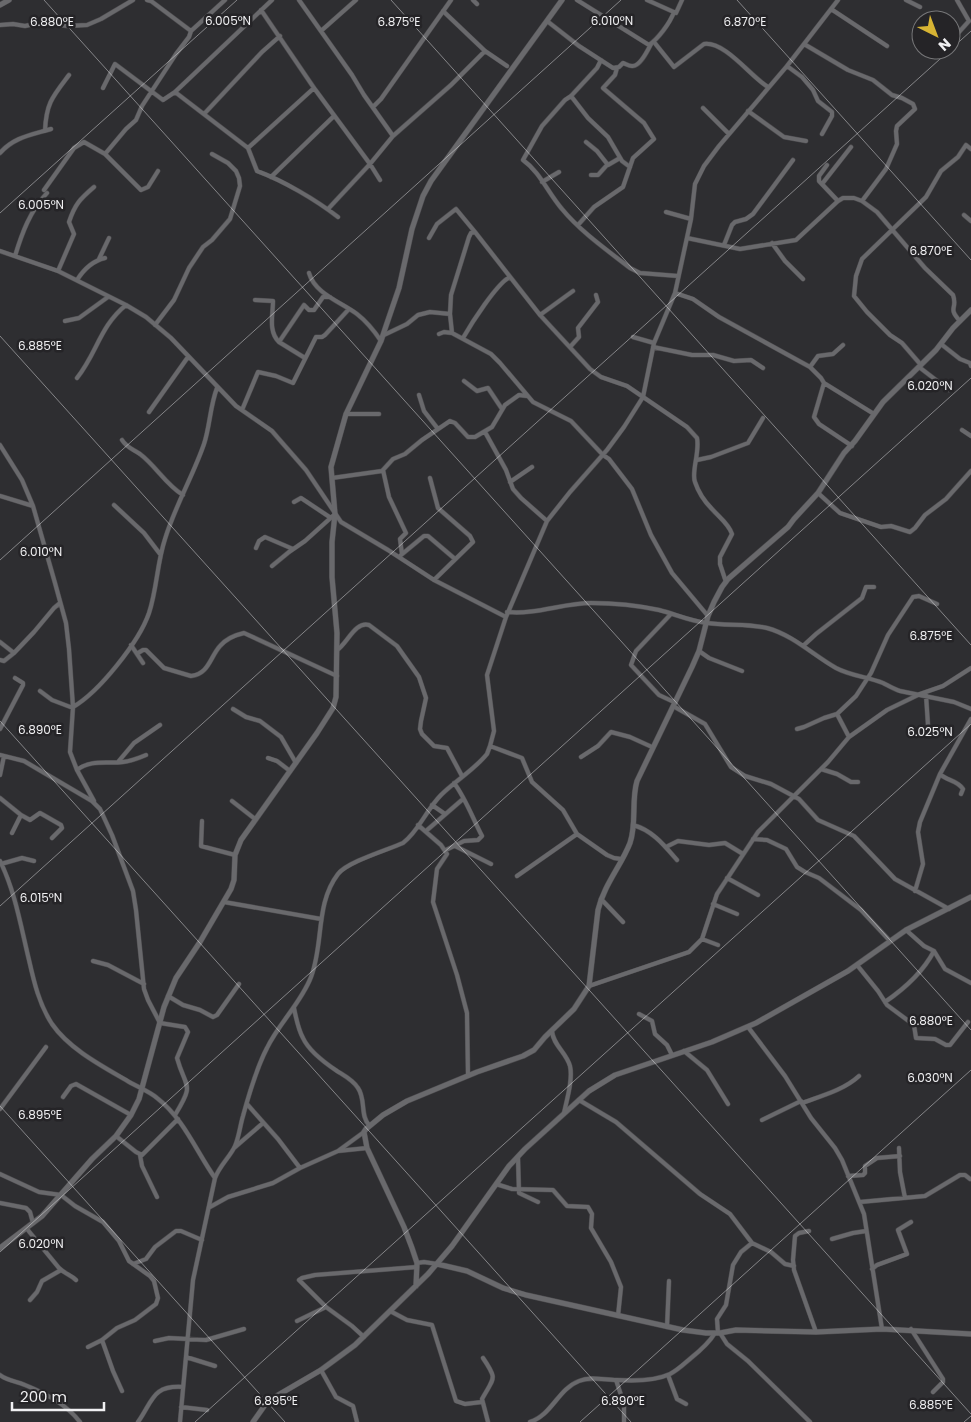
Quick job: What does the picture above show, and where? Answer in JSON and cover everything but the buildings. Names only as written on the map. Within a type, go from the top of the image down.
[{"type":"street","points":[[0,5],[9,0]]},
{"type":"street","points":[[0,25],[13,24],[25,26],[43,22],[67,26],[87,25],[133,0]]},
{"type":"street","points":[[147,0],[151,0],[190,31]]},
{"type":"street","points":[[106,154],[136,120],[142,106],[189,37],[190,31],[225,0]]},
{"type":"street","points":[[104,88],[115,64],[164,100],[175,92],[272,0]]},
{"type":"street","points":[[299,0],[393,136]]},
{"type":"street","points":[[321,31],[356,0]]},
{"type":"street","points":[[372,107],[381,99],[451,0]]},
{"type":"street","points":[[0,1248],[34,1224],[92,1159],[116,1136],[131,1115],[142,1089],[168,996],[179,973],[200,942],[234,884],[235,856],[241,840],[333,708],[336,697],[337,650],[332,577],[333,516],[331,467],[346,414],[384,335],[399,288],[412,229],[423,196],[431,181],[562,0]]},
{"type":"street","points":[[577,0],[641,41],[649,45],[652,43]]},
{"type":"street","points":[[648,0],[674,12]]},
{"type":"street","points":[[578,225],[594,208],[623,187],[633,158],[654,139],[644,124],[603,88],[615,75],[617,68],[624,63],[632,66],[636,65],[674,12],[676,13],[682,0]]},
{"type":"street","points":[[234,1148],[266,1048],[294,1008],[312,975],[317,954],[321,919],[329,890],[341,870],[408,839],[432,805],[483,758],[490,746],[494,731],[487,675],[506,617],[547,521],[603,455],[643,397],[653,345],[675,293],[691,219],[695,184],[704,166],[787,66],[837,0]]},
{"type":"street","points":[[906,0],[920,7]]},
{"type":"street","points":[[957,0],[969,22],[961,30]]},
{"type":"street","points":[[831,9],[887,46]]},
{"type":"street","points":[[261,10],[380,180]]},
{"type":"street","points":[[443,11],[485,51],[507,66]]},
{"type":"street","points":[[547,21],[601,60],[613,68],[617,68]]},
{"type":"street","points":[[204,114],[262,52],[280,36]]},
{"type":"street","points":[[652,43],[674,67],[704,44],[710,43],[728,53],[760,83],[768,87]]},
{"type":"street","points":[[804,44],[848,70],[873,80],[892,95],[896,95],[913,104],[915,109],[897,126],[897,144],[886,169],[862,201]]},
{"type":"street","points":[[328,209],[393,136],[451,85],[485,51]]},
{"type":"street","points":[[601,60],[571,96],[565,100],[542,126],[523,160],[532,168],[560,207],[604,248],[635,272],[678,276]]},
{"type":"street","points":[[787,66],[802,77],[813,90],[818,100],[832,112],[832,116],[822,134]]},
{"type":"street","points":[[45,131],[47,109],[55,93],[69,75]]},
{"type":"street","points":[[248,148],[314,88]]},
{"type":"street","points":[[175,92],[248,148],[257,172],[271,177],[328,209],[338,217]]},
{"type":"street","points":[[571,96],[588,118],[608,137],[624,164],[630,167]]},
{"type":"street","points":[[703,108],[729,134]]},
{"type":"street","points":[[748,111],[784,137],[806,141]]},
{"type":"street","points":[[271,177],[334,116]]},
{"type":"street","points":[[0,153],[16,139],[51,129]]},
{"type":"street","points":[[15,256],[22,231],[35,207],[74,148],[84,142],[106,154],[141,190],[148,187],[158,171]]},
{"type":"street","points":[[586,142],[607,164]]},
{"type":"street","points":[[949,390],[920,366],[902,343],[895,340],[867,312],[854,296],[854,283],[862,259],[926,197],[933,188],[941,171],[958,157],[964,146],[968,146],[971,149]]},
{"type":"street","points":[[822,184],[851,147]]},
{"type":"street","points":[[155,325],[174,300],[189,268],[203,247],[212,240],[230,219],[240,186],[239,178],[228,163],[212,154]]},
{"type":"street","points":[[591,176],[598,176],[607,164],[620,158]]},
{"type":"street","points":[[724,245],[732,225],[753,214],[793,160]]},
{"type":"street","points":[[827,165],[818,178],[838,201]]},
{"type":"street","points":[[542,182],[559,172]]},
{"type":"street","points":[[58,271],[74,234],[69,222],[75,206],[80,198],[94,187]]},
{"type":"street","points":[[687,238],[740,249],[798,239],[809,226],[838,201],[848,197],[862,201],[876,212],[925,268],[953,295],[955,301],[952,309],[953,313],[960,321]]},
{"type":"street","points":[[429,238],[437,224],[456,209],[540,315],[590,369],[601,377],[627,386],[687,427],[694,434],[698,442],[694,479],[709,506],[729,526],[732,534],[720,557],[720,564],[726,582]]},
{"type":"street","points":[[666,212],[691,219]]},
{"type":"street","points":[[964,215],[971,221]]},
{"type":"street","points":[[452,333],[450,314],[453,290],[469,238],[471,233],[475,232]]},
{"type":"street","points":[[100,259],[109,238]]},
{"type":"street","points":[[772,243],[804,279]]},
{"type":"street","points":[[0,251],[58,271],[146,317],[171,338],[217,388],[242,410],[272,431],[293,453],[306,470],[333,516]]},
{"type":"street","points":[[76,280],[86,267],[105,258]]},
{"type":"street","points":[[309,273],[314,283],[330,297],[359,316],[381,341]]},
{"type":"street","points":[[463,338],[470,324],[500,284],[510,277]]},
{"type":"street","points":[[540,315],[573,291]]},
{"type":"street","points":[[675,293],[693,299],[719,317],[810,367],[824,383],[874,414]]},
{"type":"street","points":[[570,347],[579,337],[578,330],[580,325],[598,302],[596,295]]},
{"type":"street","points":[[65,321],[79,318],[108,297]]},
{"type":"street","points":[[279,342],[304,306],[309,310],[314,310],[322,297],[330,297]]},
{"type":"street","points":[[255,300],[273,301],[272,326],[274,336],[279,342],[305,358]]},
{"type":"street","points":[[77,378],[108,323],[126,305]]},
{"type":"street","points":[[242,410],[258,372],[276,376],[293,383],[316,337],[325,335],[349,309]]},
{"type":"street","points":[[210,1206],[263,1187],[338,1151],[364,1132],[369,1125],[407,1101],[529,1053],[574,1009],[589,986],[601,898],[630,843],[636,786],[652,747],[699,651],[708,616],[714,602],[726,582],[788,527],[818,493],[840,458],[852,446],[883,402],[920,366],[971,310]]},
{"type":"street","points":[[384,335],[407,324],[418,315],[430,312],[450,314]]},
{"type":"street","points":[[439,334],[444,332],[452,333],[496,358],[533,402],[570,421],[609,459],[632,489],[651,535],[672,573],[708,616]]},
{"type":"street","points":[[633,337],[653,345],[692,355],[714,355],[734,361],[751,360],[763,368]]},
{"type":"street","points":[[941,344],[960,359],[970,363],[971,366]]},
{"type":"street","points":[[810,367],[818,356],[833,354],[843,345]]},
{"type":"street","points":[[149,412],[188,357]]},
{"type":"street","points":[[464,381],[478,392],[488,388],[502,409]]},
{"type":"street","points":[[824,383],[814,417],[819,424],[852,446]]},
{"type":"street","points":[[73,708],[102,682],[131,645],[145,623],[149,613],[160,554],[173,515],[184,495],[205,442],[217,388]]},
{"type":"street","points":[[418,395],[424,411],[438,428]]},
{"type":"street","points":[[332,478],[356,476],[384,470],[393,459],[409,452],[447,422],[452,421],[468,437],[485,432],[496,423],[502,409],[519,395],[527,396]]},
{"type":"street","points":[[346,414],[379,414]]},
{"type":"street","points":[[697,460],[711,457],[748,443],[763,418]]},
{"type":"street","points":[[962,430],[971,436]]},
{"type":"street","points":[[485,432],[506,470],[515,492],[547,521]]},
{"type":"street","points":[[122,440],[128,448],[144,457],[171,486],[184,495]]},
{"type":"street","points":[[0,445],[22,480],[33,506],[60,603],[70,649],[73,708],[70,752],[77,770],[112,835],[133,891],[144,984],[148,1000],[160,1023]]},
{"type":"street","points":[[510,482],[532,467]]},
{"type":"street","points":[[384,470],[390,497],[405,530],[405,535],[400,539],[400,555]]},
{"type":"street","points":[[818,493],[840,513],[884,528],[891,526],[910,532],[916,528],[925,515],[946,499],[971,471]]},
{"type":"street","points":[[430,478],[438,508],[473,540],[434,580]]},
{"type":"street","points":[[0,496],[33,506]]},
{"type":"street","points":[[294,502],[301,498],[400,555],[434,580],[506,617]]},
{"type":"street","points":[[114,505],[144,534],[160,554]]},
{"type":"street","points":[[272,566],[293,548],[305,541],[333,516]]},
{"type":"street","points":[[400,555],[424,536],[428,536],[456,559]]},
{"type":"street","points":[[256,548],[259,541],[265,538],[293,548]]},
{"type":"street","points":[[803,646],[862,598],[866,588],[874,587]]},
{"type":"street","points":[[797,729],[837,714],[860,692],[888,635],[913,597],[919,596],[937,604]]},
{"type":"street","points":[[0,660],[4,661],[14,653],[60,603]]},
{"type":"street","points":[[508,612],[533,612],[588,603],[615,603],[641,606],[707,624],[738,624],[766,628],[785,635],[848,674],[884,684],[892,689],[954,702],[971,709]]},
{"type":"street","points":[[671,614],[636,651],[631,665],[659,695],[705,724],[731,767],[737,773],[771,784],[804,803],[818,820],[854,836],[895,879],[949,908]]},
{"type":"street","points":[[337,650],[344,645],[359,626],[364,624],[397,646],[419,677],[424,691],[426,703],[420,729],[422,734],[434,746],[446,748],[462,776]]},
{"type":"street","points":[[138,654],[146,650],[164,668],[191,676],[208,666],[222,643],[244,633],[337,676]]},
{"type":"street","points":[[0,642],[14,653]]},
{"type":"street","points":[[131,645],[143,663]]},
{"type":"street","points":[[699,651],[709,658],[742,671]]},
{"type":"street","points":[[589,986],[689,952],[702,939],[713,904],[727,878],[753,839],[766,822],[820,770],[849,737],[887,710],[920,694],[943,686],[971,668]]},
{"type":"street","points":[[0,729],[23,685],[23,683],[15,678]]},
{"type":"street","points":[[40,691],[52,700],[73,708]]},
{"type":"street","points":[[926,695],[928,725]]},
{"type":"street","points":[[233,709],[246,717],[260,721],[281,737],[296,763]]},
{"type":"street","points":[[837,714],[849,737]]},
{"type":"street","points":[[915,890],[923,864],[918,828],[940,774],[971,719]]},
{"type":"street","points":[[118,762],[134,743],[160,725]]},
{"type":"street","points":[[581,757],[598,746],[611,732],[630,737],[652,747]]},
{"type":"street","points":[[490,746],[522,758],[532,782],[563,810],[577,834],[606,855],[621,859]]},
{"type":"street","points":[[0,775],[2,755],[24,761],[96,805]]},
{"type":"street","points":[[77,770],[84,765],[93,763],[132,760],[146,755]]},
{"type":"street","points":[[268,758],[290,772]]},
{"type":"street","points":[[820,770],[837,774],[851,782],[858,782]]},
{"type":"street","points":[[940,774],[958,783],[963,789],[961,794]]},
{"type":"street","points":[[446,850],[464,841],[478,840],[482,836],[463,799],[462,793],[454,783]]},
{"type":"street","points":[[0,798],[30,820],[40,814],[61,825],[62,828],[52,838]]},
{"type":"street","points":[[426,831],[463,799]]},
{"type":"street","points":[[232,801],[256,819]]},
{"type":"street","points":[[432,805],[445,814]]},
{"type":"street","points":[[12,832],[21,815]]},
{"type":"street","points":[[202,821],[201,846],[235,856]]},
{"type":"street","points":[[418,825],[446,850],[447,858],[438,869],[436,875],[433,902],[457,975],[467,1013],[469,1031],[466,1054],[468,1076]]},
{"type":"street","points":[[633,825],[649,831],[677,860]]},
{"type":"street","points":[[517,876],[577,834]]},
{"type":"street","points":[[753,839],[767,840],[786,849],[797,867],[819,878],[861,910],[890,941]]},
{"type":"street","points":[[666,847],[678,841],[709,845],[725,843],[743,854]]},
{"type":"street","points":[[455,846],[491,864]]},
{"type":"street","points":[[34,861],[22,858],[1,862],[19,916],[36,989],[41,1004],[51,1022],[69,1042],[90,1058],[156,1097],[176,1117],[215,1178]]},
{"type":"street","points":[[727,878],[758,895]]},
{"type":"street","points":[[0,880],[7,879]]},
{"type":"street","points":[[252,1422],[273,1398],[321,1370],[364,1337],[437,1264],[518,1156],[579,1100],[608,1078],[748,1027],[857,965],[906,930],[971,897]]},
{"type":"street","points":[[601,898],[623,922]]},
{"type":"street","points":[[224,902],[321,919]]},
{"type":"street","points":[[713,904],[737,914]]},
{"type":"street","points":[[906,930],[924,946],[934,951],[945,969],[971,983]]},
{"type":"street","points":[[702,939],[718,946]]},
{"type":"street","points":[[884,1002],[894,996],[926,965],[934,951]]},
{"type":"street","points":[[93,961],[108,965],[144,984]]},
{"type":"street","points":[[857,965],[884,1002],[914,1026],[916,1038],[935,1039],[950,1045],[968,1022]]},
{"type":"street","points":[[168,996],[183,1005],[214,1017],[239,984]]},
{"type":"street","points":[[294,1008],[300,1031],[307,1044],[325,1062],[352,1080],[358,1087],[364,1100],[366,1122],[369,1125]]},
{"type":"street","points":[[639,1014],[652,1020],[655,1034],[668,1045],[672,1055]]},
{"type":"street","points":[[140,1155],[145,1154],[176,1117],[188,1092],[187,1082],[177,1058],[188,1032],[185,1027],[160,1023]]},
{"type":"street","points":[[748,1027],[785,1076],[811,1118],[835,1148],[860,1202],[864,1214],[882,1329]]},
{"type":"street","points":[[552,1030],[554,1041],[570,1066],[570,1079],[564,1113]]},
{"type":"street","points":[[0,1109],[46,1047]]},
{"type":"street","points":[[684,1051],[707,1070],[728,1104]]},
{"type":"street","points":[[762,1120],[801,1102],[831,1092],[850,1083],[859,1076]]},
{"type":"street","points":[[63,1097],[71,1086],[76,1084],[131,1115]]},
{"type":"street","points":[[579,1100],[616,1122],[700,1194],[730,1214],[752,1243],[771,1252],[785,1264],[794,1266]]},
{"type":"street","points":[[247,1104],[278,1139],[300,1168]]},
{"type":"street","points":[[180,1422],[193,1280],[215,1178],[222,1164],[234,1148],[263,1123]]},
{"type":"street","points":[[364,1132],[367,1148],[404,1227],[417,1265],[416,1286]]},
{"type":"street","points":[[116,1136],[140,1155],[142,1166],[157,1197]]},
{"type":"street","points":[[338,1151],[367,1148]]},
{"type":"street","points":[[899,1148],[900,1172],[905,1198]]},
{"type":"street","points":[[518,1156],[519,1176],[517,1189],[521,1194],[538,1202]]},
{"type":"street","points":[[848,1176],[863,1175],[865,1173],[865,1166],[877,1158],[900,1156]]},
{"type":"street","points":[[0,1174],[40,1192],[61,1195],[106,1224],[119,1241],[127,1258],[152,1278],[158,1301],[135,1320],[117,1328],[102,1340],[88,1347]]},
{"type":"street","points":[[860,1202],[925,1196],[963,1175],[970,1178]]},
{"type":"street","points":[[496,1184],[506,1188],[553,1190],[567,1206],[588,1207],[592,1214],[591,1228],[611,1262],[621,1286],[618,1316]]},
{"type":"street","points":[[0,1203],[26,1208],[30,1212],[34,1224]]},
{"type":"street","points":[[872,1269],[877,1265],[907,1254],[898,1230],[911,1222]]},
{"type":"street","points":[[26,1229],[61,1270],[76,1280]]},
{"type":"street","points":[[133,1264],[146,1259],[155,1247],[176,1230],[181,1230],[202,1240]]},
{"type":"street","points":[[809,1231],[795,1236],[794,1266],[816,1332]]},
{"type":"street","points":[[832,1239],[866,1231]]},
{"type":"street","points":[[752,1243],[741,1252],[733,1265],[726,1305],[717,1319],[718,1333],[727,1344],[753,1366],[810,1422]]},
{"type":"street","points":[[364,1337],[326,1307],[298,1280],[315,1275],[417,1265],[424,1262],[467,1271],[503,1288],[526,1295],[667,1327],[706,1333],[736,1330],[816,1332],[911,1329],[971,1334]]},
{"type":"street","points":[[30,1300],[37,1292],[42,1281],[61,1270]]},
{"type":"street","points":[[667,1327],[669,1281]]},
{"type":"street","points":[[297,1321],[326,1307]]},
{"type":"street","points":[[390,1311],[407,1320],[432,1325],[456,1401],[461,1404],[482,1402]]},
{"type":"street","points":[[155,1341],[169,1338],[188,1340],[214,1338],[244,1328]]},
{"type":"street","points":[[911,1329],[943,1378],[943,1382],[933,1392]]},
{"type":"street","points":[[706,1333],[711,1340]]},
{"type":"street","points":[[530,1422],[543,1415],[567,1388],[581,1380],[589,1378],[645,1380],[668,1375],[718,1333]]},
{"type":"street","points":[[102,1340],[122,1391]]},
{"type":"street","points":[[186,1357],[216,1366]]},
{"type":"street","points":[[483,1358],[493,1372],[494,1379],[482,1402],[488,1422]]},
{"type":"street","points":[[321,1370],[336,1397],[353,1406],[357,1422]]},
{"type":"street","points":[[0,1375],[5,1379],[25,1385],[59,1402],[80,1422]]},
{"type":"street","points":[[668,1375],[677,1399],[686,1404]]},
{"type":"street","points":[[616,1380],[624,1404],[624,1422]]},
{"type":"street","points":[[138,1422],[152,1397],[157,1392],[168,1387],[183,1387]]},
{"type":"street","points":[[181,1407],[207,1410]]}]
